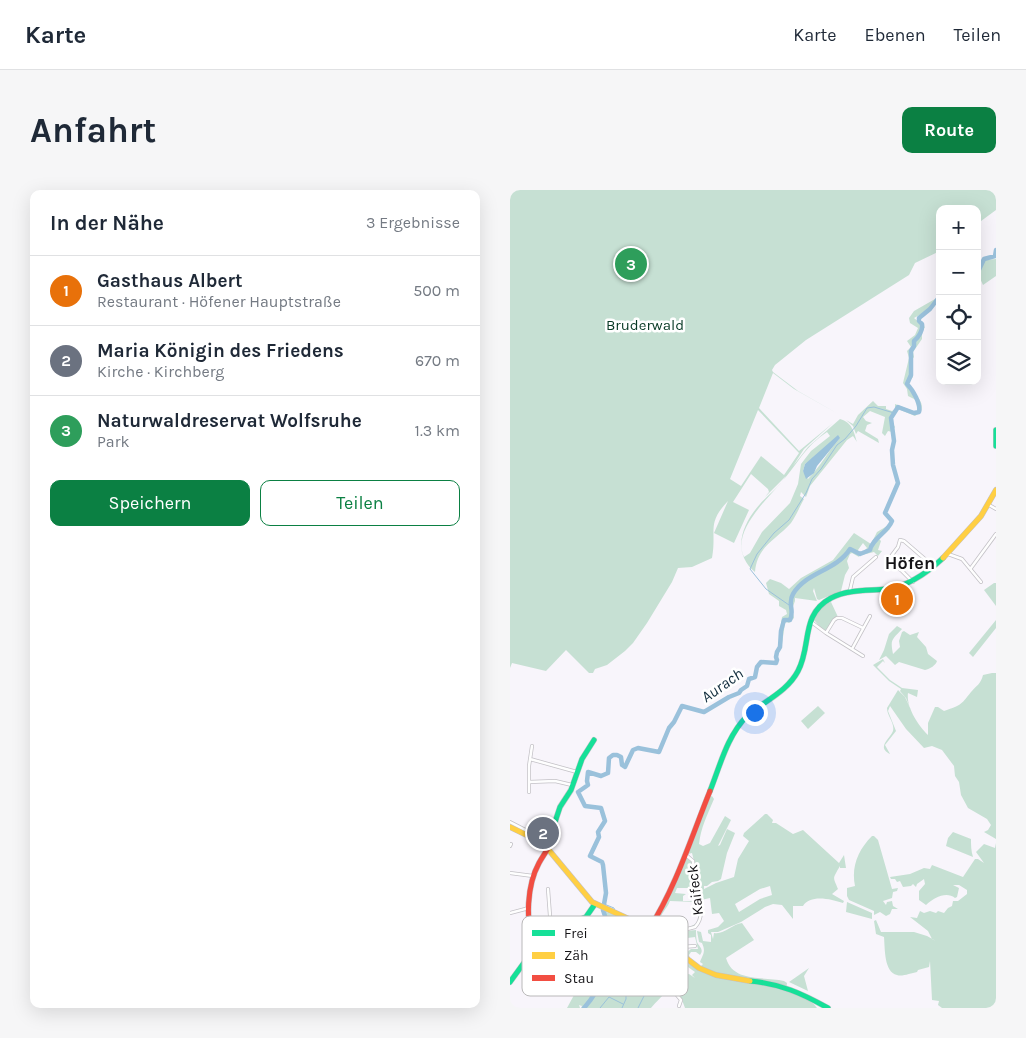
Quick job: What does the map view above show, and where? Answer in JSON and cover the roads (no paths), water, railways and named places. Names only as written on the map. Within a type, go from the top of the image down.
[{"type":"street","points":[[996,430],[996,445]]},
{"type":"street","points":[[658,916],[672,887],[730,740],[745,718],[783,690],[796,676],[804,656],[809,622],[821,605],[850,590],[890,589],[913,582],[946,554],[975,524],[989,505],[996,490]]},
{"type":"street","points":[[989,505],[996,509]]},
{"type":"street","points":[[971,568],[996,534]]},
{"type":"street","points":[[913,582],[901,570],[886,563],[900,540],[904,541],[933,566]]},
{"type":"street","points":[[946,554],[962,559],[981,582]]},
{"type":"street","points":[[850,590],[853,577],[876,557]]},
{"type":"street","points":[[852,649],[870,616]]},
{"type":"street","points":[[826,633],[837,618],[842,618],[863,628]]},
{"type":"street","points":[[809,622],[862,656]]},
{"type":"street","points":[[530,916],[529,908],[533,876],[546,847],[553,840],[558,813],[573,786],[582,759],[594,740]]},
{"type":"street","points":[[529,792],[532,746]]},
{"type":"street","points":[[530,759],[577,772]]},
{"type":"street","points":[[529,782],[555,781],[573,786]]},
{"type":"street","points":[[510,822],[543,839],[546,847]]},
{"type":"street","points":[[510,827],[546,847],[595,904],[624,916]]},
{"type":"street","name":"Kaifeck","points":[[684,854],[693,861],[694,885],[701,911],[700,918],[695,927],[688,929]]},
{"type":"street","points":[[510,873],[533,876]]},
{"type":"street","points":[[548,890],[550,916]]},
{"type":"street","points":[[587,916],[595,904]]},
{"type":"street","points":[[510,913],[529,908]]},
{"type":"street","name":"Kaifeck","points":[[688,947],[696,946]]},
{"type":"street","points":[[688,961],[709,973],[728,979],[780,985],[801,993],[828,1008]]},
{"type":"street","points":[[510,982],[522,964]]},
{"type":"street","points":[[678,996],[681,1000],[679,1006]]},
{"type":"water","points":[[838,435],[840,438],[817,466],[814,473],[806,479],[803,471],[805,464]]},
{"type":"waterway","name":"Aurach","points":[[981,265],[984,259],[995,256],[996,250]]},
{"type":"waterway","name":"Aurach","points":[[605,916],[603,910],[606,893],[603,865],[602,862],[590,856],[599,837],[598,832],[605,821],[601,808],[585,806],[578,792],[588,785],[588,772],[601,776],[608,773],[609,758],[613,755],[621,757],[622,765],[625,767],[633,750],[638,748],[659,752],[669,728],[682,706],[704,712],[739,693],[747,686],[749,679],[755,677],[757,667],[761,662],[776,663],[784,620],[790,620],[792,613],[791,598],[793,594],[805,581],[837,562],[850,549],[860,554],[870,550],[874,542],[890,525],[892,521],[885,513],[898,483],[893,465],[892,450],[894,441],[891,418],[898,407],[914,413],[919,412],[916,397],[907,384],[911,375],[911,351],[914,341],[922,329],[919,318],[936,301]]},
{"type":"waterway","points":[[789,605],[766,589],[750,569],[757,554],[774,533],[789,520],[806,493],[812,479],[837,445],[856,426],[867,408],[874,407],[894,413]]},
{"type":"waterway","points":[[604,904],[614,908],[615,911]]},
{"type":"waterway","name":"Aurach","points":[[584,1008],[593,996]]},
{"type":"waterway","points":[[622,1008],[626,996]]},
{"type":"waterway","points":[[638,1008],[644,996]]},
{"type":"waterway","points":[[600,1008],[609,997],[623,1004]]},
{"type":"place","name":"Naturwaldreservat Wolfsruhe","points":[[631,264]]},
{"type":"place","name":"Gasthaus Albert","points":[[897,599]]},
{"type":"place","name":"Maria Königin des Friedens","points":[[543,833]]},
{"type":"district","name":"Höfen","points":[[910,563]]},
{"type":"park label","name":"Bruderwald","points":[[645,325]]}]
